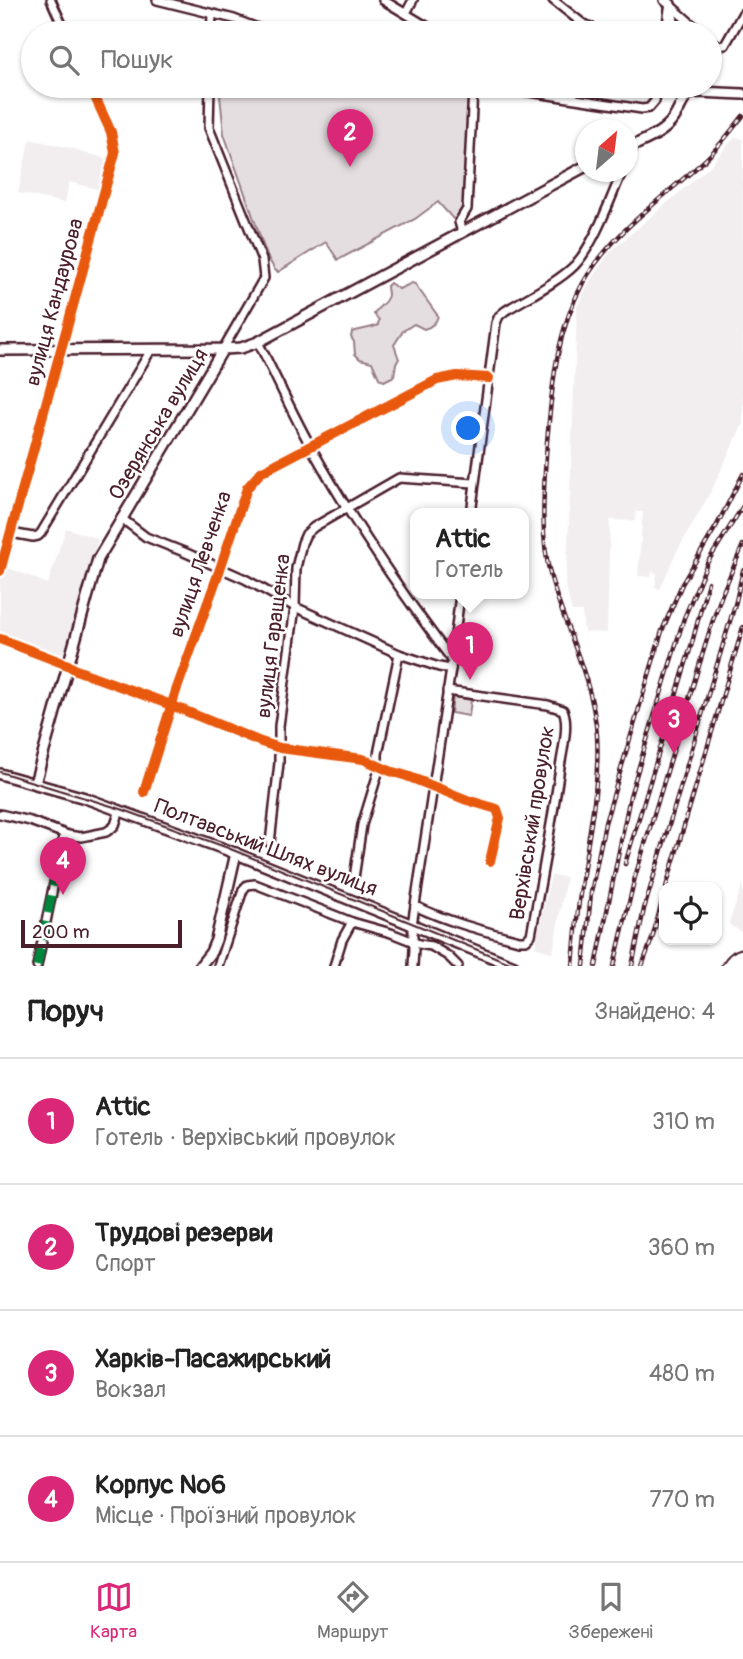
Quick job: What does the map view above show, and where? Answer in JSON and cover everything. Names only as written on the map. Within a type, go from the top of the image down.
[{"type":"main road","points":[[667,2],[673,21]]},
{"type":"main road","points":[[722,93],[743,94]]},
{"type":"main road","points":[[638,143],[664,129],[674,118],[684,98]]},
{"type":"main road","name":"Озерянська вулиця","points":[[35,783],[98,559],[223,349],[241,348],[258,342],[575,172]]},
{"type":"main road","points":[[0,349],[223,349]]},
{"type":"main road","name":"Полтавський Шлях вулиця","points":[[0,774],[120,810],[236,853],[514,966]]},
{"type":"main road","points":[[203,963],[216,940],[236,853]]},
{"type":"street","points":[[51,0],[61,21]]},
{"type":"street","points":[[157,0],[239,21]]},
{"type":"street","points":[[383,0],[419,21]]},
{"type":"street","points":[[406,13],[413,0]]},
{"type":"street","points":[[553,0],[579,21]]},
{"type":"street","points":[[666,21],[667,2]]},
{"type":"street","points":[[667,2],[688,21]]},
{"type":"street","points":[[722,45],[725,45],[743,13]]},
{"type":"street","points":[[212,15],[212,21]]},
{"type":"street","name":"вулиця Кандаурова","points":[[0,571],[115,153],[111,132],[95,98]]},
{"type":"street","points":[[210,98],[209,128],[262,260],[264,278],[223,349]]},
{"type":"street","points":[[461,232],[459,222],[467,209],[469,98]]},
{"type":"street","points":[[573,98],[642,109],[649,108],[655,98]]},
{"type":"street","points":[[472,508],[499,316],[576,264],[594,236],[618,182]]},
{"type":"street","points":[[258,342],[310,446],[347,508],[452,664]]},
{"type":"street","points":[[11,533],[33,537],[41,533],[151,349]]},
{"type":"street","name":"вулиця Левченка","points":[[144,792],[171,705],[247,488],[261,472],[437,380],[457,376],[489,378]]},
{"type":"street","name":"вулиця Гаращенка","points":[[270,843],[280,747],[279,726],[295,607],[296,568],[306,534],[399,478],[474,483]]},
{"type":"street","points":[[121,519],[146,537],[246,579],[295,607],[400,654],[439,667],[452,664]]},
{"type":"street","points":[[413,966],[412,924],[459,599]]},
{"type":"street","points":[[0,639],[261,742],[363,759],[433,788],[497,809],[500,818],[490,861]]},
{"type":"street","points":[[354,878],[362,825],[378,773],[378,754],[400,654]]},
{"type":"street","name":"Верхівський провулок","points":[[415,906],[477,929],[526,940],[531,935],[550,836],[565,730],[566,716],[563,710],[553,705],[447,691]]},
{"type":"street","points":[[0,814],[81,837],[106,832],[115,825],[120,810]]},
{"type":"street","points":[[37,966],[64,834]]},
{"type":"street","points":[[203,963],[218,966],[243,890],[247,885],[255,884],[352,922],[431,946],[458,966]]},
{"type":"street","points":[[334,966],[342,940],[352,922]]},
{"type":"shaded area","points":[[220,98],[469,98],[463,211],[453,219],[438,202],[415,219],[338,260],[326,242],[278,272],[267,256],[224,134]]},
{"type":"shaded area","points":[[735,137],[743,139],[743,424],[660,589],[655,587],[657,573],[652,572],[651,577],[638,576],[643,512],[636,512],[635,521],[610,520],[607,633],[584,632],[582,612],[572,612],[565,584],[577,307],[591,279],[611,251],[709,167]]},
{"type":"shaded area","points":[[30,139],[109,159],[102,190],[69,182],[65,203],[18,193]]},
{"type":"shaded area","points":[[390,283],[399,289],[415,284],[438,316],[435,323],[429,327],[424,329],[414,324],[403,331],[394,345],[399,359],[394,376],[384,381],[379,378],[372,362],[360,359],[355,354],[351,337],[352,332],[378,325],[379,320],[374,314],[387,298],[387,286]]},
{"type":"shaded area","points":[[66,528],[98,539],[66,650],[61,654],[0,631],[0,580],[4,566],[48,584]]},
{"type":"shaded area","points":[[453,697],[471,700],[469,716],[451,713]]},
{"type":"shaded area","points":[[551,875],[566,877],[553,953],[535,947]]},
{"type":"shaded area","points":[[743,884],[743,933],[729,922]]},
{"type":"tram line","points":[[0,772],[121,809],[228,848],[517,966]]},
{"type":"tram line","points":[[721,966],[730,954],[743,948]]},
{"type":"railway","points":[[573,966],[595,792],[597,735],[585,675],[557,598],[545,545],[545,476],[557,360],[574,302],[595,264],[623,232],[710,155],[743,116]]},
{"type":"railway","points":[[584,966],[591,893],[605,823],[662,631],[682,584],[743,474]]},
{"type":"railway","points":[[596,966],[630,796],[684,618],[707,563],[743,506]]},
{"type":"railway","points":[[614,966],[635,877],[712,623],[743,545]]},
{"type":"railway","points":[[632,966],[644,909],[743,570]]},
{"type":"railway","points":[[625,864],[708,582]]},
{"type":"railway","points":[[667,882],[743,627]]},
{"type":"railway","points":[[642,966],[659,913]]},
{"type":"marked path","points":[[37,966],[64,834]]},
{"type":"cycle path","points":[[0,571],[115,153],[111,132],[95,98]]},
{"type":"cycle path","points":[[144,792],[176,691],[247,488],[261,472],[437,380],[457,376],[489,378]]},
{"type":"cycle path","points":[[0,639],[261,742],[280,748],[363,759],[497,809],[500,818],[490,861]]},
{"type":"place","name":"Трудові резерви","points":[[350,167]]},
{"type":"place","name":"Attic","points":[[470,680]]},
{"type":"place","name":"Харків-Пасажирський","points":[[674,754]]},
{"type":"place","name":"Корпус №6","points":[[63,895]]}]
